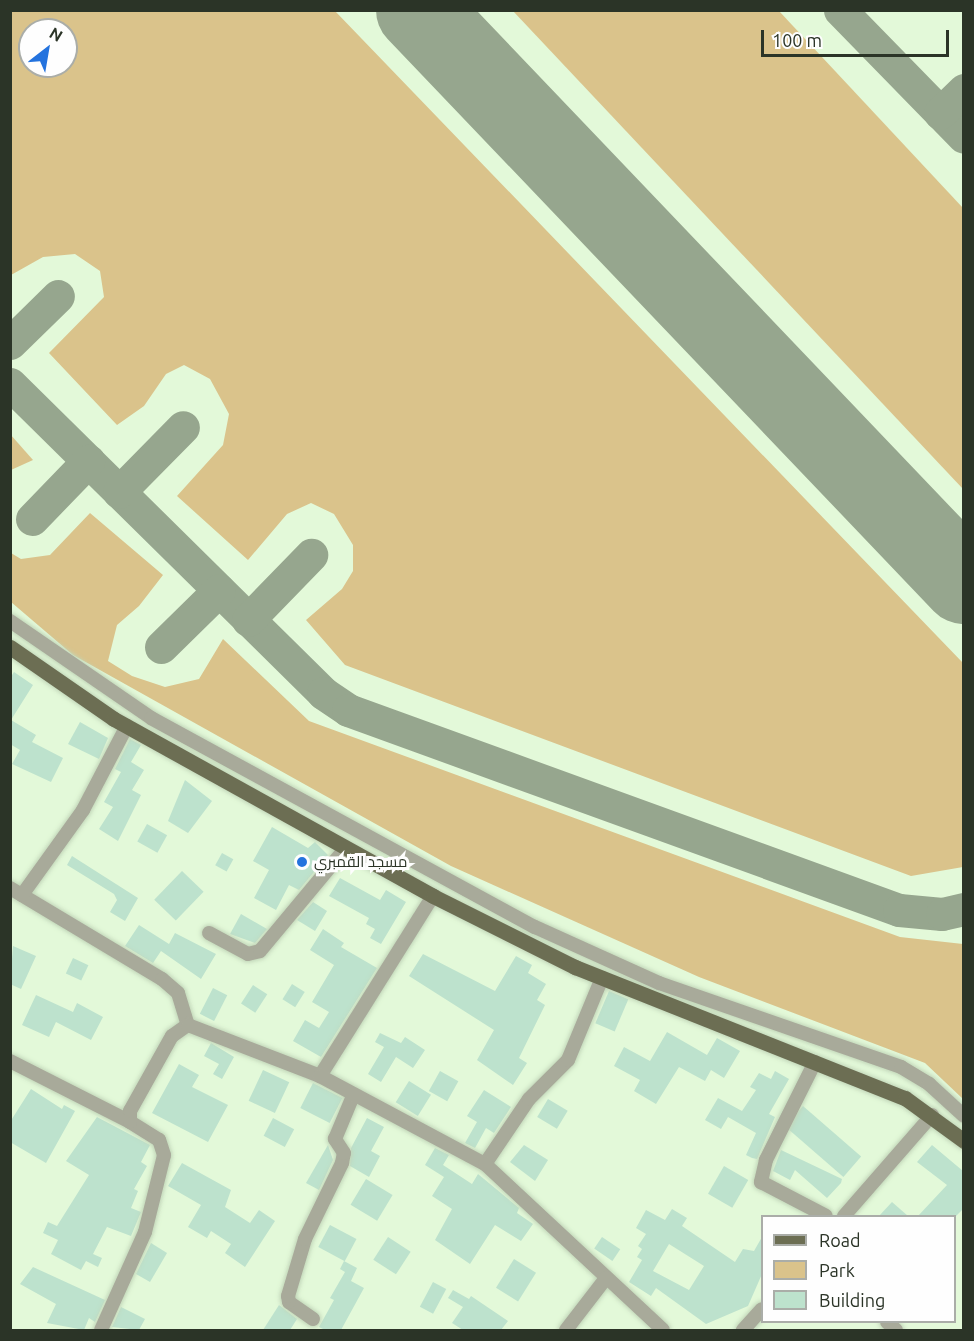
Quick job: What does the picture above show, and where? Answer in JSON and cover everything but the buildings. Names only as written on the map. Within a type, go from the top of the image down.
[{"type":"main road","points":[[10,646],[127,726],[433,896],[602,978],[905,1098],[932,1115],[963,1141]]},
{"type":"street","points":[[10,621],[151,718],[514,916],[659,983],[901,1067],[929,1084],[963,1116]]},
{"type":"street","points":[[127,726],[83,810],[16,891],[162,979],[178,993],[188,1025]]},
{"type":"street","points":[[209,933],[248,954],[260,951],[345,849]]},
{"type":"street","points":[[320,1076],[433,896]]},
{"type":"street","points":[[485,1164],[529,1099],[568,1059],[602,978]]},
{"type":"street","points":[[188,1025],[320,1076],[353,1096],[485,1164],[663,1330]]},
{"type":"street","points":[[130,1122],[130,1111],[172,1036],[188,1025]]},
{"type":"street","points":[[10,1061],[130,1122],[159,1140],[164,1155],[145,1232],[101,1330]]},
{"type":"street","points":[[815,1062],[766,1160],[761,1182],[824,1215]]},
{"type":"street","points":[[313,1319],[290,1302],[288,1296],[305,1239],[342,1163],[344,1153],[335,1139],[353,1096]]},
{"type":"street","points":[[845,1215],[932,1115]]},
{"type":"street","points":[[566,1330],[606,1278]]},
{"type":"street","points":[[743,1330],[761,1310]]},
{"type":"green space","points":[[11,10],[335,11],[963,663],[963,867],[911,876],[345,665],[306,620],[342,589],[353,571],[353,545],[334,514],[311,503],[287,514],[248,560],[177,496],[223,445],[229,414],[210,379],[184,365],[166,374],[144,406],[117,425],[49,353],[104,297],[100,271],[75,254],[43,257],[11,275]]},
{"type":"green space","points":[[513,11],[779,11],[963,208],[963,489]]},
{"type":"green space","points":[[10,434],[33,460],[11,470],[10,470]]},
{"type":"green space","points":[[90,513],[163,575],[139,606],[117,625],[108,661],[132,676],[165,687],[199,679],[223,639],[309,721],[900,937],[963,944],[963,1099],[925,1063],[699,977],[451,866],[73,655],[11,602],[11,553],[21,559],[50,555]]},
{"type":"taxiway","points":[[840,10],[964,137]]},
{"type":"taxiway","points":[[940,113],[964,90]]},
{"type":"taxiway","points":[[10,343],[58,296]]},
{"type":"taxiway","points":[[10,384],[323,693],[348,710],[899,910],[942,914],[964,909]]},
{"type":"taxiway","points":[[119,492],[183,427]]},
{"type":"taxiway","points":[[32,519],[88,461]]},
{"type":"taxiway","points":[[248,620],[311,555]]},
{"type":"taxiway","points":[[161,647],[219,590]]},
{"type":"runway","points":[[418,10],[964,582]]},
{"type":"place","name":"مسجد القمبري","points":[[302,862]]}]
